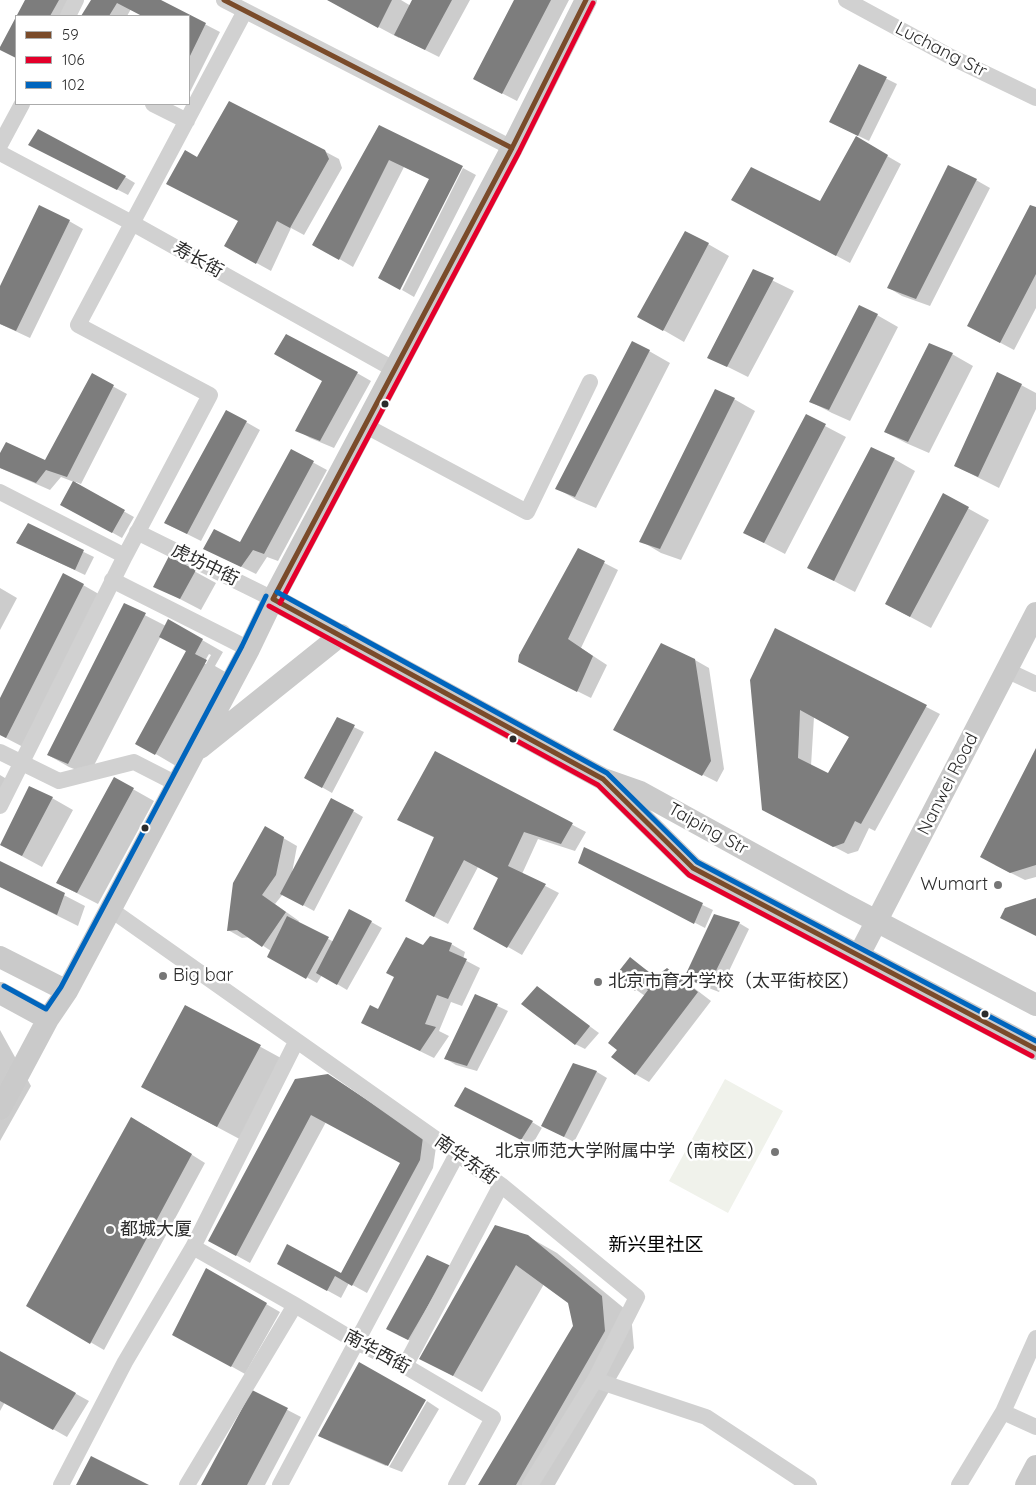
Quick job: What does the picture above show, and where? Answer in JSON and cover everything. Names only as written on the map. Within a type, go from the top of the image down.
[{"type":"main road","points":[[0,1109],[48,1019],[67,991],[249,649],[273,599],[512,148],[586,0]]},
{"type":"main road","name":"Taiping Str","points":[[273,599],[603,779],[640,792],[1036,1005]]},
{"type":"main road","name":"Nanwei Road","points":[[859,955],[1036,612]]},
{"type":"main road","points":[[193,753],[341,636]]},
{"type":"main road","points":[[603,779],[692,868],[1036,1050]]},
{"type":"main road","points":[[0,957],[67,991]]},
{"type":"main road","points":[[0,993],[48,1019]]},
{"type":"main road","points":[[0,1092],[37,1023],[48,1019]]},
{"type":"main road","points":[[1026,1485],[1036,1466]]},
{"type":"street","points":[[68,15],[76,0]]},
{"type":"street","points":[[224,0],[512,148]]},
{"type":"street","name":"Luchang Str","points":[[846,0],[951,57],[1036,98]]},
{"type":"street","points":[[0,806],[112,580],[210,395],[78,325],[245,11]]},
{"type":"street","points":[[0,145],[21,105]]},
{"type":"street","points":[[155,105],[187,121]]},
{"type":"street","name":"寿长街","points":[[0,153],[132,223],[395,370]]},
{"type":"street","points":[[366,426],[527,512],[590,382]]},
{"type":"street","points":[[0,492],[125,556]]},
{"type":"street","name":"虎坊中街","points":[[138,532],[273,599]]},
{"type":"street","points":[[112,580],[249,649]]},
{"type":"street","points":[[1006,670],[1036,684]]},
{"type":"street","points":[[0,752],[21,764],[59,781],[134,762],[177,784]]},
{"type":"street","name":"南华东街","points":[[110,909],[501,1185],[637,1297],[594,1380],[530,1485]]},
{"type":"street","points":[[61,1485],[125,1362],[193,1248],[296,1042]]},
{"type":"street","points":[[280,1485],[457,1154]]},
{"type":"street","points":[[405,1366],[501,1185]]},
{"type":"street","name":"南华西街","points":[[193,1248],[357,1342],[405,1366],[493,1418],[456,1485]]},
{"type":"street","points":[[187,1485],[295,1305]]},
{"type":"street","points":[[959,1485],[1003,1412],[1036,1338]]},
{"type":"street","points":[[594,1380],[706,1417],[809,1485]]},
{"type":"street","points":[[1003,1412],[1036,1427]]},
{"type":"shaded area","points":[[725,1079],[783,1111],[728,1213],[669,1181]]},
{"type":"building","points":[[25,0],[59,0],[51,15],[17,15]]},
{"type":"building","points":[[91,0],[161,0],[206,23],[190,56],[190,15],[140,15],[117,3],[110,15],[82,15]]},
{"type":"building","points":[[327,0],[392,0],[378,28]]},
{"type":"building","points":[[412,0],[452,0],[425,50],[394,35]]},
{"type":"building","points":[[514,0],[551,0],[502,94],[473,79]]},
{"type":"building","points":[[15,19],[15,58],[0,50]]},
{"type":"building","points":[[859,64],[887,77],[858,136],[829,122]]},
{"type":"building","points":[[229,101],[325,150],[329,159],[290,228],[277,221],[256,264],[224,246],[238,221],[166,184],[185,150],[197,157]]},
{"type":"building","points":[[379,125],[463,166],[400,290],[378,278],[429,179],[389,160],[339,260],[312,245]]},
{"type":"building","points":[[38,129],[126,176],[117,190],[28,145]]},
{"type":"building","points":[[856,136],[888,155],[836,256],[731,200],[751,167],[820,201]]},
{"type":"building","points":[[948,165],[977,179],[916,299],[887,288]]},
{"type":"building","points":[[39,205],[70,220],[16,331],[0,324],[0,286]]},
{"type":"building","points":[[1030,205],[1036,207],[1036,274],[1000,343],[967,326]]},
{"type":"building","points":[[685,231],[709,243],[663,331],[637,317]]},
{"type":"building","points":[[753,269],[774,278],[727,367],[707,358]]},
{"type":"building","points":[[859,305],[878,314],[829,410],[809,402]]},
{"type":"building","points":[[286,334],[358,372],[320,441],[295,431],[322,381],[274,354]]},
{"type":"building","points":[[632,341],[650,350],[575,497],[555,489]]},
{"type":"building","points":[[929,343],[953,353],[908,442],[884,432]]},
{"type":"building","points":[[997,372],[1022,384],[978,477],[954,466]]},
{"type":"building","points":[[92,373],[114,385],[67,477],[46,470],[36,483],[0,468],[0,453],[6,442],[45,460]]},
{"type":"building","points":[[715,389],[735,398],[660,549],[639,542]]},
{"type":"building","points":[[226,410],[247,421],[187,534],[164,523]]},
{"type":"building","points":[[806,414],[826,424],[764,543],[743,533]]},
{"type":"building","points":[[871,447],[895,458],[834,581],[807,568]]},
{"type":"building","points":[[291,449],[314,461],[264,554],[253,550],[241,567],[203,549],[214,529],[240,542]]},
{"type":"building","points":[[73,481],[125,510],[112,533],[60,505]]},
{"type":"building","points":[[943,493],[969,507],[910,617],[885,604]]},
{"type":"building","points":[[28,523],[84,550],[75,570],[16,543]]},
{"type":"building","points":[[578,548],[605,561],[568,639],[593,656],[577,692],[518,662],[519,655]]},
{"type":"building","points":[[169,556],[196,570],[180,599],[153,587]]},
{"type":"building","points":[[63,573],[84,584],[6,738],[0,735],[0,698]]},
{"type":"building","points":[[124,603],[146,613],[68,764],[47,755]]},
{"type":"building","points":[[168,619],[203,639],[195,654],[207,660],[155,755],[135,744],[186,651],[159,637]]},
{"type":"building","points":[[775,628],[927,705],[861,824],[855,821],[844,843],[833,847],[762,810],[750,680]],"holes":[[[800,710],[849,737],[828,773],[798,758]]]},
{"type":"building","points":[[661,643],[695,659],[711,761],[702,776],[613,730]]},
{"type":"building","points":[[337,717],[355,725],[322,788],[304,778]]},
{"type":"building","points":[[1036,748],[1036,865],[1010,873],[980,857]]},
{"type":"building","points":[[435,751],[573,823],[561,844],[524,832],[508,866],[546,884],[507,948],[473,929],[498,878],[464,860],[434,917],[405,901],[434,837],[397,820]]},
{"type":"building","points":[[114,777],[134,788],[77,893],[56,883]]},
{"type":"building","points":[[29,786],[53,797],[22,856],[0,845]]},
{"type":"building","points":[[331,798],[354,810],[303,906],[280,894]]},
{"type":"building","points":[[265,826],[284,837],[276,875],[262,895],[286,912],[262,947],[237,930],[227,931],[233,883]]},
{"type":"building","points":[[584,847],[703,903],[694,924],[578,863]]},
{"type":"building","points":[[0,861],[65,893],[57,915],[0,887]]},
{"type":"building","points":[[1036,898],[1036,936],[1000,918],[1005,908]]},
{"type":"building","points":[[349,909],[372,921],[337,985],[316,973]]},
{"type":"building","points":[[714,914],[740,922],[708,987],[684,978]]},
{"type":"building","points":[[287,916],[329,937],[306,979],[267,957]]},
{"type":"building","points":[[430,936],[452,943],[449,951],[467,959],[448,999],[437,995],[425,1024],[436,1027],[420,1051],[361,1023],[370,1005],[378,1009],[394,977],[386,973],[406,937],[423,945]]},
{"type":"building","points":[[630,957],[655,977],[667,968],[698,992],[635,1075],[611,1057],[617,1050],[608,1043],[648,990],[640,984],[635,991],[615,976]]},
{"type":"building","points":[[537,986],[590,1026],[575,1045],[521,1004]]},
{"type":"building","points":[[475,994],[498,1004],[467,1066],[444,1059]]},
{"type":"building","points":[[185,1005],[261,1045],[217,1127],[141,1087]]},
{"type":"building","points":[[573,1063],[597,1071],[564,1137],[541,1126]]},
{"type":"building","points":[[328,1074],[423,1137],[420,1160],[352,1286],[335,1276],[327,1291],[277,1264],[287,1244],[341,1273],[400,1163],[311,1115],[236,1256],[208,1241],[295,1079]]},
{"type":"building","points":[[465,1087],[533,1121],[521,1140],[454,1106]]},
{"type":"building","name":"都城大厦","points":[[131,1117],[192,1154],[90,1344],[26,1306]]},
{"type":"building","points":[[495,1225],[528,1235],[602,1296],[605,1331],[516,1485],[478,1485],[573,1326],[568,1303],[516,1265],[453,1376],[419,1359]]},
{"type":"building","points":[[427,1255],[451,1266],[408,1340],[386,1329]]},
{"type":"building","points":[[206,1268],[267,1303],[231,1367],[172,1335]]},
{"type":"building","points":[[0,1351],[76,1393],[53,1430],[0,1401]]},
{"type":"building","points":[[359,1362],[426,1400],[388,1466],[318,1436]]},
{"type":"building","points":[[252,1390],[288,1408],[247,1485],[201,1485]]},
{"type":"building","points":[[91,1456],[149,1485],[76,1485]]},
{"type":"transit line","name":"59","points":[[224,0],[512,148]]},
{"type":"transit line","name":"59","points":[[273,599],[512,148],[586,0]]},
{"type":"transit line","name":"106","points":[[280,603],[519,152],[593,3]]},
{"type":"transit line","name":"102","points":[[277,592],[607,773],[697,862],[1036,1041]]},
{"type":"transit line","name":"102","points":[[4,986],[46,1009],[61,987],[242,646],[266,596]]},
{"type":"transit line","name":"59","points":[[273,599],[603,779],[693,868],[1036,1049]]},
{"type":"transit line","name":"106","points":[[269,606],[598,785],[689,875],[1032,1056]]},
{"type":"place","name":"Wumart","points":[[998,885]]},
{"type":"place","name":"Big bar","points":[[163,976]]},
{"type":"place","name":"北京市育才学校（太平街校区）","points":[[598,982]]},
{"type":"place","name":"北京师范大学附属中学（南校区）","points":[[775,1152]]},
{"type":"place","name":"都城大厦","points":[[110,1230]]},
{"type":"district","name":"新兴里社区","points":[[656,1245]]}]
